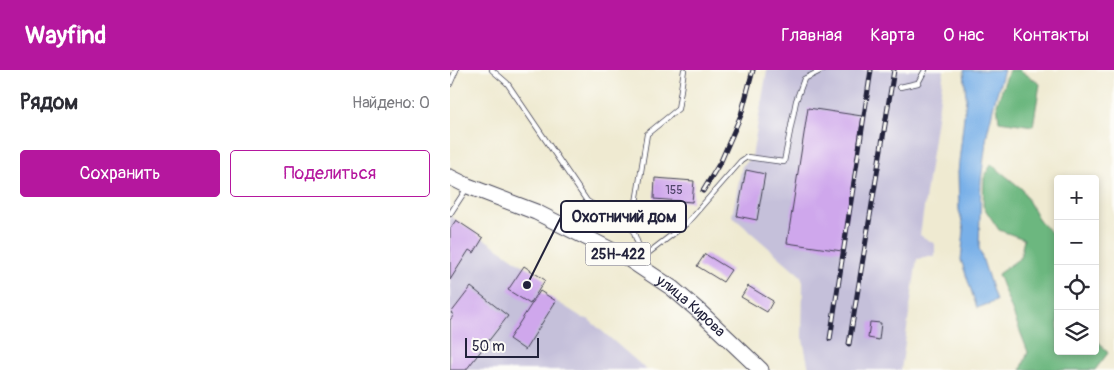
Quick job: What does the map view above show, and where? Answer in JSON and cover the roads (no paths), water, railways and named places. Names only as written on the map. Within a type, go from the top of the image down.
[{"type":"main road","name":"улица Кирова","points":[[450,177],[468,186],[536,212],[592,240],[641,261],[700,312],[761,370]]},
{"type":"lane","points":[[450,84],[456,70]]},
{"type":"lane","points":[[492,70],[507,83],[587,201],[632,228]]},
{"type":"lane","points":[[684,70],[678,109],[647,134],[632,228],[641,261],[686,224],[741,161],[748,157],[784,162],[796,100],[804,78],[822,70]]},
{"type":"lane","points":[[900,88],[918,83],[925,70]]},
{"type":"lane","points":[[450,214],[468,186]]},
{"type":"water","points":[[964,70],[1004,70],[987,134],[981,181],[979,248],[996,301],[977,308],[961,260],[964,230],[959,210],[958,171],[966,98]]},
{"type":"railway","points":[[703,191],[721,161],[741,115],[753,70]]},
{"type":"railway","points":[[830,339],[871,70]]},
{"type":"railway","points":[[849,344],[894,70]]},
{"type":"place","name":"Охотничий дом","points":[[527,285]]}]
